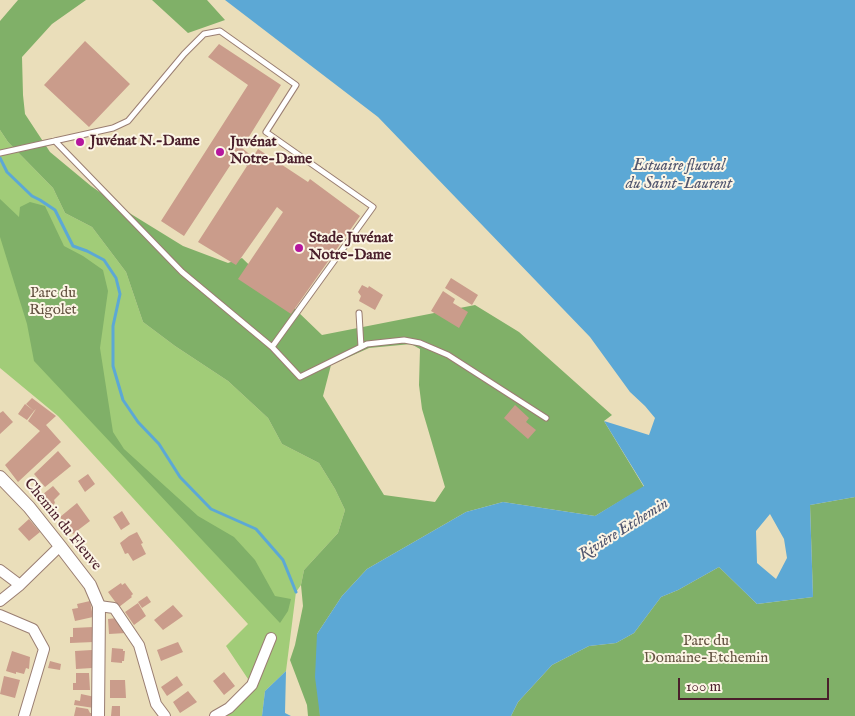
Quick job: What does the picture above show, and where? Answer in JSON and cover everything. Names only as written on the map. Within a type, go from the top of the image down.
[{"type":"street","name":"Chemin du Fleuve","points":[[0,477],[28,507],[90,585],[99,606],[98,716]]},
{"type":"street","points":[[0,601],[20,585],[60,546]]},
{"type":"street","points":[[0,570],[20,585]]},
{"type":"street","points":[[99,606],[114,608],[139,645],[156,704],[165,716]]},
{"type":"street","points":[[0,615],[33,629],[44,649],[24,716]]},
{"type":"street","points":[[215,716],[229,708],[252,685],[271,638]]},
{"type":"lane","points":[[0,153],[113,128],[128,121],[184,54],[204,34],[220,31],[296,84],[266,132],[373,207],[272,347]]},
{"type":"lane","points":[[56,140],[182,272],[272,347],[300,377],[367,344],[404,340],[420,342],[448,355],[546,418]]},
{"type":"lane","points":[[359,313],[361,347]]},
{"type":"green space","points":[[18,0],[86,0],[52,24],[22,57],[23,95],[25,114],[50,152],[91,186],[131,214],[183,246],[228,263],[242,258],[322,335],[475,305],[519,332],[612,415],[604,421],[644,487],[595,516],[503,502],[466,512],[367,569],[342,596],[317,634],[320,716],[308,716],[307,705],[290,660],[303,606],[301,585],[304,570],[338,533],[345,510],[319,463],[282,444],[268,418],[228,381],[143,322],[126,272],[92,227],[65,213],[53,188],[8,142],[0,130],[0,21]],"holes":[[[411,344],[420,349],[419,385],[422,409],[445,487],[435,502],[384,495],[323,396],[331,365],[369,348]]]},
{"type":"green space","points":[[152,0],[207,0],[225,20],[188,33]]},
{"type":"green space","name":"Parc du Rigolet","points":[[0,130],[8,142],[53,188],[65,213],[92,227],[126,272],[143,322],[228,381],[268,418],[282,444],[319,463],[345,510],[338,533],[304,570],[301,585],[296,592],[286,671],[265,691],[262,716],[215,716],[252,685],[226,646],[248,624],[58,416],[0,368]]},
{"type":"green space","name":"Parc du Rigolet","points":[[0,199],[19,217],[20,207],[30,202],[45,206],[64,246],[103,270],[108,291],[100,348],[113,432],[124,449],[198,516],[234,537],[255,560],[275,596],[291,599],[288,611],[280,623],[34,361],[27,324],[0,237]]},
{"type":"green space","name":"Parc du Domaine-Etchemin","points":[[855,497],[855,716],[511,716],[518,702],[552,665],[589,646],[616,643],[634,633],[661,597],[678,590],[719,567],[757,604],[813,597],[810,505]]},
{"type":"water","name":"Estuaire fluvial du Saint-Laurent","points":[[225,0],[855,0],[855,497],[810,505],[813,597],[757,604],[719,567],[678,590],[661,597],[634,633],[616,643],[589,646],[552,665],[518,702],[511,716],[320,716],[315,677],[317,634],[342,596],[367,569],[466,512],[503,502],[595,516],[644,486],[604,421],[649,435],[655,418],[630,392],[590,337],[378,117]],"holes":[[[770,514],[784,539],[787,558],[776,579],[757,563],[756,531]]]},
{"type":"water","points":[[286,671],[285,713],[291,716],[262,716],[265,691]]},
{"type":"building","points":[[85,41],[130,84],[89,127],[44,85]]},
{"type":"building","points":[[219,44],[281,85],[242,148],[253,157],[258,149],[308,182],[310,179],[360,216],[291,314],[238,279],[283,212],[277,207],[236,265],[198,242],[247,166],[235,158],[184,236],[161,221],[248,85],[208,57]]},
{"type":"building","points":[[451,278],[478,295],[472,305],[445,288]]},
{"type":"building","points":[[362,285],[368,288],[369,286],[383,295],[375,310],[359,301],[361,296],[358,292]]},
{"type":"building","points":[[443,291],[455,299],[453,303],[468,312],[459,328],[431,311]]},
{"type":"building","points":[[32,398],[56,416],[46,425],[61,442],[18,482],[5,465],[40,431],[28,421],[36,409],[34,411],[26,404]]},
{"type":"building","points":[[25,404],[34,411],[27,420],[18,414]]},
{"type":"building","points":[[515,405],[529,418],[526,422],[536,430],[528,439],[504,418]]},
{"type":"building","points":[[3,411],[13,422],[0,434],[0,413]]},
{"type":"building","points":[[58,451],[71,466],[45,487],[34,474]]},
{"type":"building","points":[[88,474],[95,484],[85,492],[78,481]]},
{"type":"building","points":[[53,486],[60,494],[47,511],[37,499]]},
{"type":"building","points":[[77,503],[90,521],[73,534],[60,517]]},
{"type":"building","points":[[122,511],[130,524],[121,530],[113,517]]},
{"type":"building","points":[[29,519],[40,532],[29,541],[18,529]]},
{"type":"building","points":[[137,532],[146,554],[133,561],[128,553],[125,554],[120,543]]},
{"type":"building","points":[[121,583],[122,585],[125,583],[133,594],[132,597],[119,607],[108,592]]},
{"type":"building","points":[[147,596],[151,602],[142,608],[138,602]]},
{"type":"building","points":[[90,601],[93,617],[75,621],[72,609],[78,608],[77,604]]},
{"type":"building","points":[[138,603],[146,616],[134,625],[125,612]]},
{"type":"building","points":[[173,605],[183,616],[163,630],[154,620]]},
{"type":"building","points":[[117,618],[126,633],[109,634],[108,619]]},
{"type":"building","points":[[93,627],[94,642],[70,643],[70,637],[73,637],[73,628]]},
{"type":"building","points":[[178,642],[183,652],[161,661],[157,650]]},
{"type":"building","points":[[112,648],[125,651],[122,663],[111,662]]},
{"type":"building","points":[[92,650],[92,668],[76,669],[75,651]]},
{"type":"building","points":[[12,651],[30,657],[29,669],[26,668],[24,674],[6,671]]},
{"type":"building","points":[[50,661],[61,664],[60,670],[48,668]]},
{"type":"building","points":[[224,672],[235,686],[224,695],[213,681]]},
{"type":"building","points":[[76,673],[89,673],[90,690],[73,690],[73,683],[76,683]]},
{"type":"building","points":[[4,676],[20,680],[15,698],[0,694]]},
{"type":"building","points":[[177,676],[183,685],[167,696],[161,687]]},
{"type":"building","points":[[110,680],[125,680],[126,698],[110,698]]},
{"type":"building","points":[[188,691],[197,702],[180,713],[173,702]]},
{"type":"building","points":[[81,694],[95,697],[94,708],[74,705],[75,700],[80,701]]},
{"type":"building","points":[[112,706],[120,706],[120,716],[111,716]]},
{"type":"building","points":[[76,707],[88,709],[90,713],[93,713],[92,716],[74,716]]},
{"type":"waterway","points":[[0,158],[7,172],[32,196],[55,210],[73,246],[104,260],[116,278],[120,294],[113,326],[113,366],[123,400],[138,422],[159,444],[180,477],[211,509],[256,529],[283,560],[296,592]]},
{"type":"place","name":"Juvénat N.-Dame","points":[[80,142]]},
{"type":"place","name":"Juvénat Notre-Dame","points":[[220,152]]},
{"type":"place","name":"Stade Juvénat Notre-Dame","points":[[299,248]]},
{"type":"water label","name":"Rivière Etchemin","points":[[624,530]]}]
